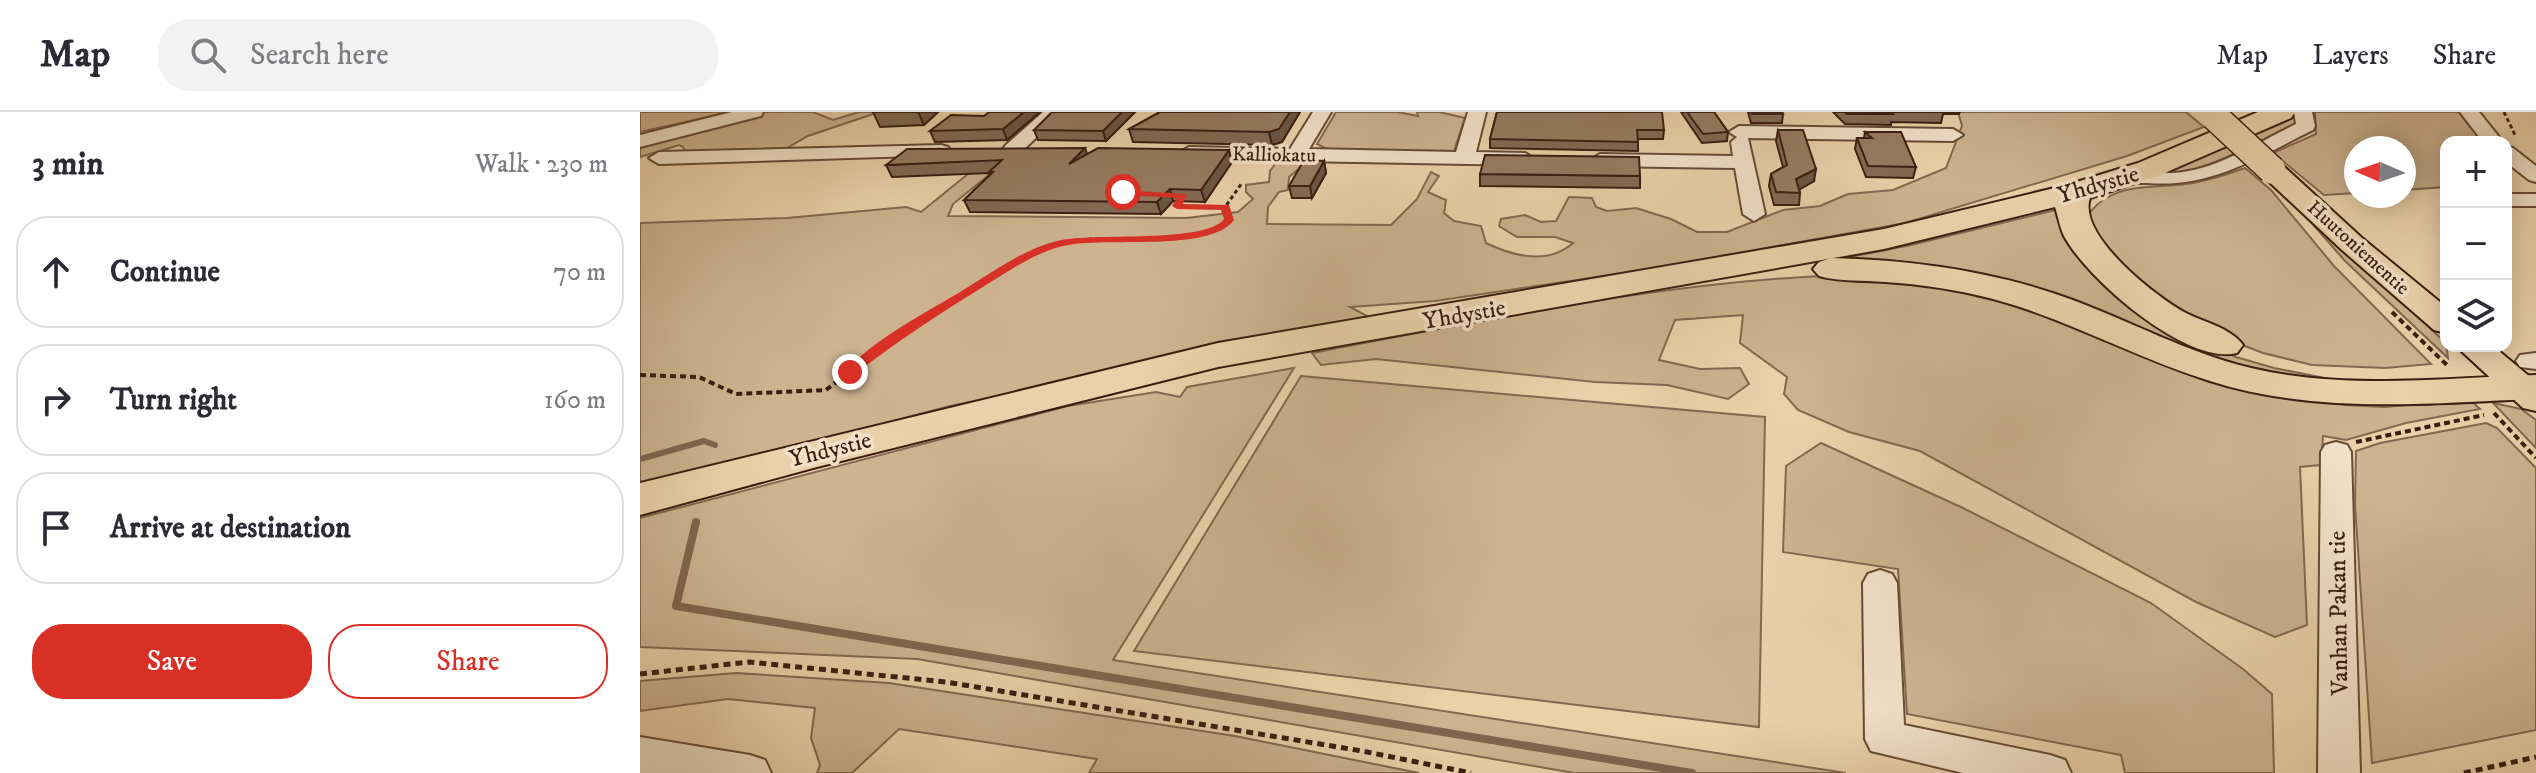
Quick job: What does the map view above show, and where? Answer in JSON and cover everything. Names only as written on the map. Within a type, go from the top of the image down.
[{"type":"highway","name":"Yhdystie","points":[[640,499],[1218,355],[1884,239],[2077,192],[2128,176],[2281,112]]},
{"type":"highway","points":[[2077,192],[2071,207],[2080,235],[2121,283],[2169,319],[2232,349],[2281,364],[2340,376],[2516,373]]},
{"type":"highway","points":[[1689,274],[1847,269],[1936,276],[2051,305],[2204,366],[2249,380],[2308,391],[2380,395],[2516,373]]},
{"type":"main road","name":"Huutoniementie","points":[[2212,113],[2352,244],[2440,318]]},
{"type":"main road","name":"Huutoniementie","points":[[2272,170],[2440,295]]},
{"type":"street","points":[[640,141],[754,112]]},
{"type":"street","points":[[1013,149],[1054,112]]},
{"type":"street","points":[[1296,155],[1322,112]]},
{"type":"street","points":[[1464,158],[1477,112]]},
{"type":"street","points":[[2128,176],[2173,179],[2213,172],[2306,126],[2303,112]]},
{"type":"street","points":[[2469,112],[2488,136]]},
{"type":"street","points":[[1754,214],[1737,122],[1953,135]]},
{"type":"street","points":[[986,150],[1040,150]]},
{"type":"street","points":[[659,158],[959,151]]},
{"type":"street","name":"Kalliokatu","points":[[1163,152],[1539,159]]},
{"type":"street","points":[[2512,157],[2536,176]]},
{"type":"street","points":[[1585,160],[1745,162]]},
{"type":"street","points":[[2512,200],[2536,200]]},
{"type":"street","name":"Vanhan Pakan tie","points":[[2336,452],[2339,773]]},
{"type":"street","points":[[1880,583],[1885,739],[2050,773]]},
{"type":"street","points":[[640,755],[750,773]]},
{"type":"path","points":[[1225,207],[1242,183]]},
{"type":"path","points":[[1172,196],[1183,196],[1177,206],[1225,207]]},
{"type":"path","points":[[640,375],[699,377],[736,394],[826,390],[900,333],[1029,256],[1058,243],[1072,241],[1186,237],[1211,232],[1222,229],[1229,220],[1225,207]]},
{"type":"path","points":[[2336,452],[2516,373]]},
{"type":"path","points":[[640,674],[749,662],[946,682],[1362,751],[1471,773]]},
{"type":"path","points":[[2464,773],[2536,757]]},
{"type":"shaded area","points":[[640,112],[730,112],[640,132]]},
{"type":"shaded area","points":[[762,112],[813,112],[833,120],[859,112],[879,112],[808,136],[780,152],[686,156],[679,145],[640,157],[640,144]]},
{"type":"shaded area","points":[[1336,112],[1397,112],[1418,116],[1417,112],[1439,112],[1465,118],[1454,151],[1329,150],[1317,144]]},
{"type":"shaded area","points":[[1958,112],[2186,112],[2204,127],[2127,156],[1905,223],[1645,270],[1435,301],[1350,307],[1373,319],[950,406],[640,488],[640,223],[787,218],[906,207],[921,212],[989,157],[990,174],[953,204],[948,216],[1186,218],[1238,212],[1253,199],[1246,192],[1246,185],[1269,182],[1270,171],[1280,158],[1303,158],[1307,162],[1289,177],[1288,190],[1279,192],[1268,207],[1267,224],[1391,225],[1417,199],[1431,172],[1439,176],[1428,192],[1446,200],[1444,213],[1454,221],[1481,226],[1486,243],[1496,248],[1519,255],[1542,256],[1563,250],[1573,243],[1555,237],[1517,237],[1499,226],[1501,219],[1525,215],[1541,222],[1556,221],[1569,197],[1592,198],[1596,207],[1607,211],[1636,208],[1671,219],[1697,232],[1727,232],[1783,210],[1820,206],[1848,194],[1893,190],[1946,168],[1962,126]]},
{"type":"shaded area","points":[[2315,112],[2459,112],[2478,136],[2440,136],[2440,187],[2416,189],[2416,136],[2344,136],[2344,194],[2324,195],[2273,153],[2316,134]]},
{"type":"shaded area","points":[[2294,116],[2300,119],[2294,125],[2214,162],[2181,173],[2166,175],[2162,171]]},
{"type":"shaded area","points":[[2245,168],[2271,190],[2334,266],[2431,364],[2385,368],[2312,365],[2263,353],[2208,332],[2110,262],[2086,218],[2095,207],[2115,193],[2195,183]]},
{"type":"shaded area","points":[[2289,197],[2440,337],[2440,350],[2345,261]]},
{"type":"shaded area","points":[[2056,210],[2192,337],[2236,357],[2274,368],[2385,390],[2256,375],[2096,317],[1824,262],[1911,245]]},
{"type":"shaded area","points":[[1844,275],[1990,294],[2266,390],[2345,405],[2384,407],[2470,400],[2480,409],[2406,423],[2346,440],[2323,436],[2321,465],[2300,467],[2307,625],[2275,637],[2196,602],[1920,451],[1849,432],[1798,410],[1784,394],[1787,377],[1740,343],[1743,315],[1675,320],[1659,360],[1700,369],[1740,368],[1749,384],[1728,399],[1667,385],[1595,382],[1376,359],[1321,365],[1312,353],[1510,315],[1643,294],[1710,285]]},
{"type":"shaded area","points":[[1294,368],[1113,660],[1846,773],[1574,773],[917,659],[640,647],[640,518],[1068,406],[1156,392],[1180,397],[1187,387]]},
{"type":"shaded area","points":[[1301,376],[1765,417],[1759,727],[1134,651]]},
{"type":"shaded area","points":[[2493,403],[2521,409],[2536,420],[2536,448]]},
{"type":"shaded area","points":[[2486,423],[2497,428],[2536,468],[2536,730],[2372,763],[2355,504],[2356,451],[2380,443]]},
{"type":"shaded area","points":[[1821,443],[1963,508],[2151,603],[2243,669],[2272,694],[2274,773],[2125,773],[2121,755],[1907,714],[1898,569],[1783,552],[1786,466]]},
{"type":"shaded area","points":[[736,673],[889,683],[1235,736],[1419,773],[1089,773],[1097,759],[899,729],[852,773],[817,773],[820,765],[811,738],[815,708],[728,699],[640,711],[640,681]]},
{"type":"building","points":[[989,112],[1024,112],[1003,129],[930,131],[951,115],[984,116]]},
{"type":"building","points":[[1052,112],[1122,112],[1103,131],[1034,130]]},
{"type":"building","points":[[1160,112],[1290,112],[1279,129],[1269,132],[1129,129]]},
{"type":"building","points":[[1497,112],[1662,112],[1664,130],[1637,130],[1638,142],[1490,139]]},
{"type":"building","points":[[1687,112],[1714,112],[1728,132],[1703,134]]},
{"type":"building","points":[[1782,112],[1783,114],[1752,114]]},
{"type":"building","points":[[1845,112],[1892,112],[1893,114],[1847,114]]},
{"type":"building","points":[[1778,130],[1803,130],[1816,169],[1796,179],[1800,193],[1776,192],[1771,174],[1787,165]]},
{"type":"building","points":[[1865,132],[1901,132],[1916,167],[1868,166],[1857,138],[1872,138]]},
{"type":"building","points":[[1085,148],[1069,164],[1098,148],[1229,150],[1201,190],[1170,189],[1157,202],[964,200],[1002,160],[886,165],[907,149]]},
{"type":"building","points":[[1485,155],[1639,157],[1640,176],[1480,174]]},
{"type":"building","points":[[1304,160],[1324,161],[1310,186],[1289,186]]},
{"type":"waterway","points":[[640,459],[704,441],[715,445]]},
{"type":"waterway","points":[[696,522],[676,606],[1692,773]]},
{"type":"route","points":[[850,372],[900,333],[1015,263],[1058,243],[1101,238],[1186,237],[1222,229],[1229,220],[1225,207],[1177,206],[1183,196],[1123,192]]}]
